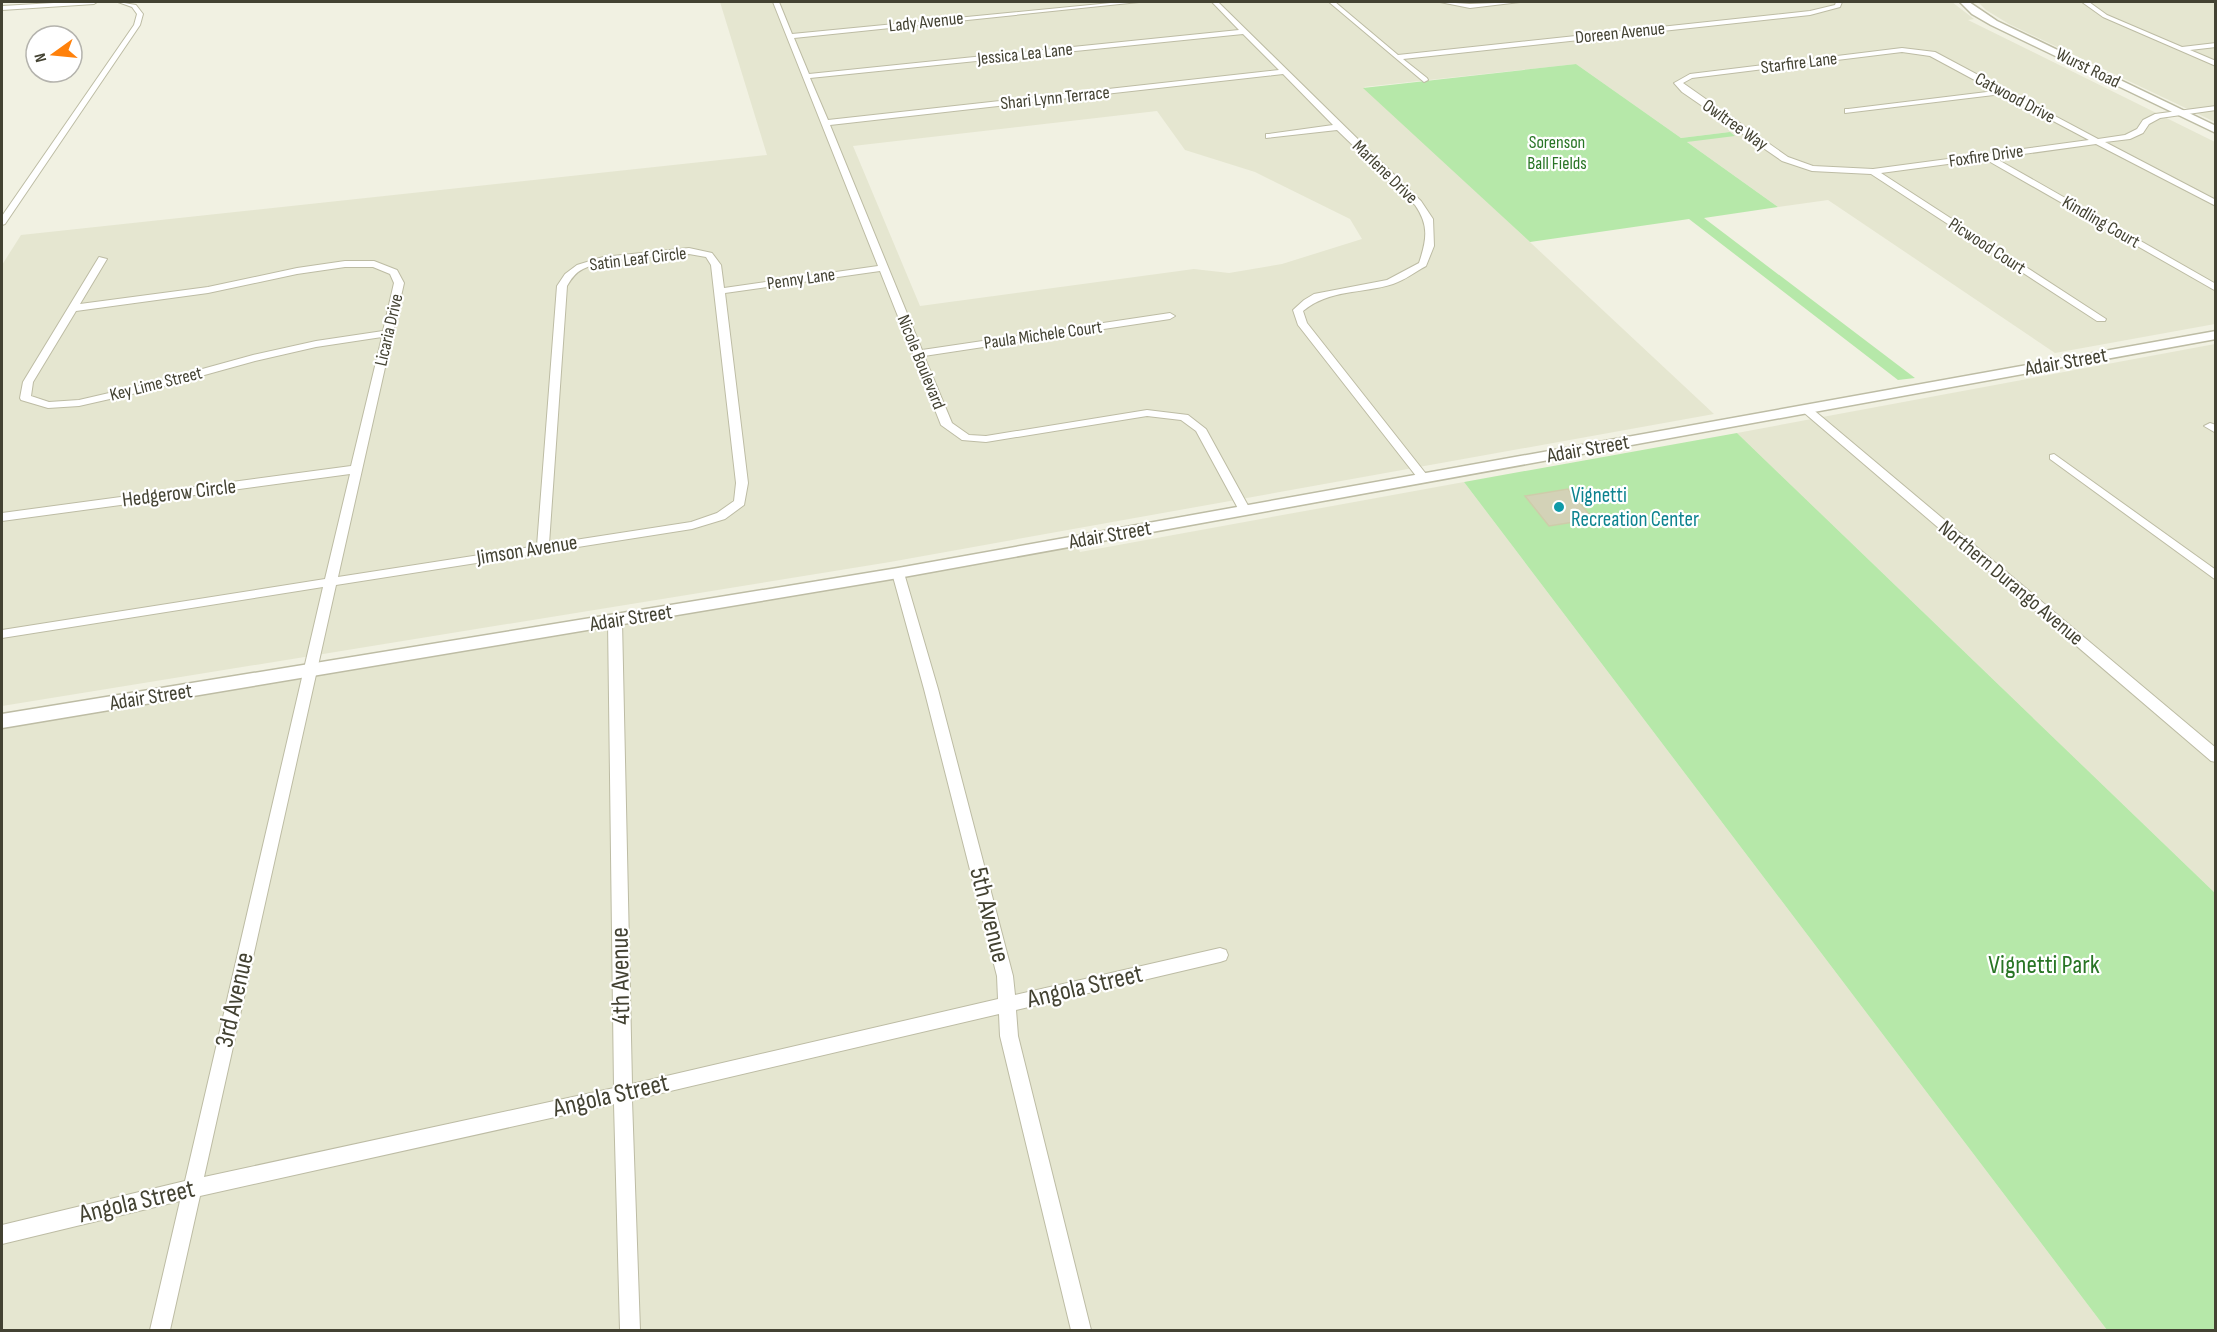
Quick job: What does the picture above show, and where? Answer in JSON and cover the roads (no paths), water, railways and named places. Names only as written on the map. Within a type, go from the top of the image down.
[{"type":"street","points":[[2,8],[94,2]]},
{"type":"street","points":[[2,222],[137,25],[140,14],[134,6],[121,2]]},
{"type":"street","name":"Nicole Boulevard","points":[[776,2],[947,425],[966,438],[986,439],[1147,413],[1184,417],[1200,429],[1245,511]]},
{"type":"street","name":"Lady Avenue","points":[[789,36],[1136,2]]},
{"type":"street","name":"Marlene Drive","points":[[1215,2],[1418,202],[1429,219],[1429,246],[1423,264],[1391,282],[1321,294],[1307,300],[1298,310],[1302,322],[1424,478]]},
{"type":"street","points":[[1332,2],[1424,80]]},
{"type":"street","points":[[1443,2],[1470,6],[1517,2]]},
{"type":"street","name":"Doreen Avenue","points":[[1397,57],[1810,13],[1828,10],[1838,6],[1839,2]]},
{"type":"street","name":"Wurst Road","points":[[1964,2],[1975,12],[1994,23],[2216,130]]},
{"type":"street","points":[[2085,2],[2105,16],[2216,64]]},
{"type":"street","name":"Jessica Lea Lane","points":[[806,76],[1244,32]]},
{"type":"street","points":[[2181,49],[2216,45]]},
{"type":"street","name":"Starfire Lane","points":[[1684,90],[1678,83],[1690,76],[1902,50],[1932,54]]},
{"type":"street","name":"Catwood Drive","points":[[1932,54],[2216,204]]},
{"type":"street","name":"Shari Lynn Terrace","points":[[824,123],[1285,72]]},
{"type":"street","name":"Owltree Way","points":[[1684,90],[1785,159]]},
{"type":"street","points":[[1848,111],[2002,92]]},
{"type":"street","name":"Foxfire Drive","points":[[1785,159],[1812,168],[1873,172],[2127,137],[2140,131],[2146,122],[2158,116],[2216,108]]},
{"type":"street","points":[[1269,136],[1340,127]]},
{"type":"street","name":"Kindling Court","points":[[1986,156],[2216,288]]},
{"type":"street","name":"Picwood Court","points":[[1873,172],[2101,319]]},
{"type":"street","name":"Satin Leaf Circle","points":[[543,547],[562,286],[568,276],[579,267],[603,260],[689,251],[709,255],[716,266],[742,483],[740,502],[721,516]]},
{"type":"street","points":[[74,308],[102,259]]},
{"type":"street","name":"Licaria Drive","points":[[74,308],[208,290],[326,267],[374,264],[394,272],[399,283],[311,671]]},
{"type":"street","name":"Penny Lane","points":[[720,291],[882,268]]},
{"type":"street","name":"Key Lime Street","points":[[74,308],[28,382],[25,398],[48,405],[79,403],[150,387],[253,358],[316,344],[388,333]]},
{"type":"street","name":"Paula Michele Court","points":[[917,354],[1170,316]]},
{"type":"street","name":"Adair Street","points":[[2,721],[898,573],[2216,335]]},
{"type":"street","name":"Northern Durango Avenue","points":[[1806,409],[2216,757]]},
{"type":"street","points":[[2054,457],[2216,576]]},
{"type":"street","name":"Hedgerow Circle","points":[[2,517],[358,469]]},
{"type":"street","name":"Jimson Avenue","points":[[332,582],[692,525],[721,516]]},
{"type":"street","name":"5th Avenue","points":[[898,573],[1005,976],[1009,1005],[1009,1036],[1082,1330]]},
{"type":"street","points":[[2,634],[332,582]]},
{"type":"street","name":"4th Avenue","points":[[615,621],[623,1094],[630,1330]]},
{"type":"street","name":"3rd Avenue","points":[[160,1330],[311,671]]},
{"type":"street","name":"Angola Street","points":[[2,1234],[191,1189],[623,1094],[1220,955]]},
{"type":"place","name":"Vignetti Recreation Center","points":[[1559,507]]},
{"type":"park label","name":"Sorenson Ball Fields","points":[[1557,152]]},
{"type":"park label","name":"Vignetti Park","points":[[2044,965]]}]
